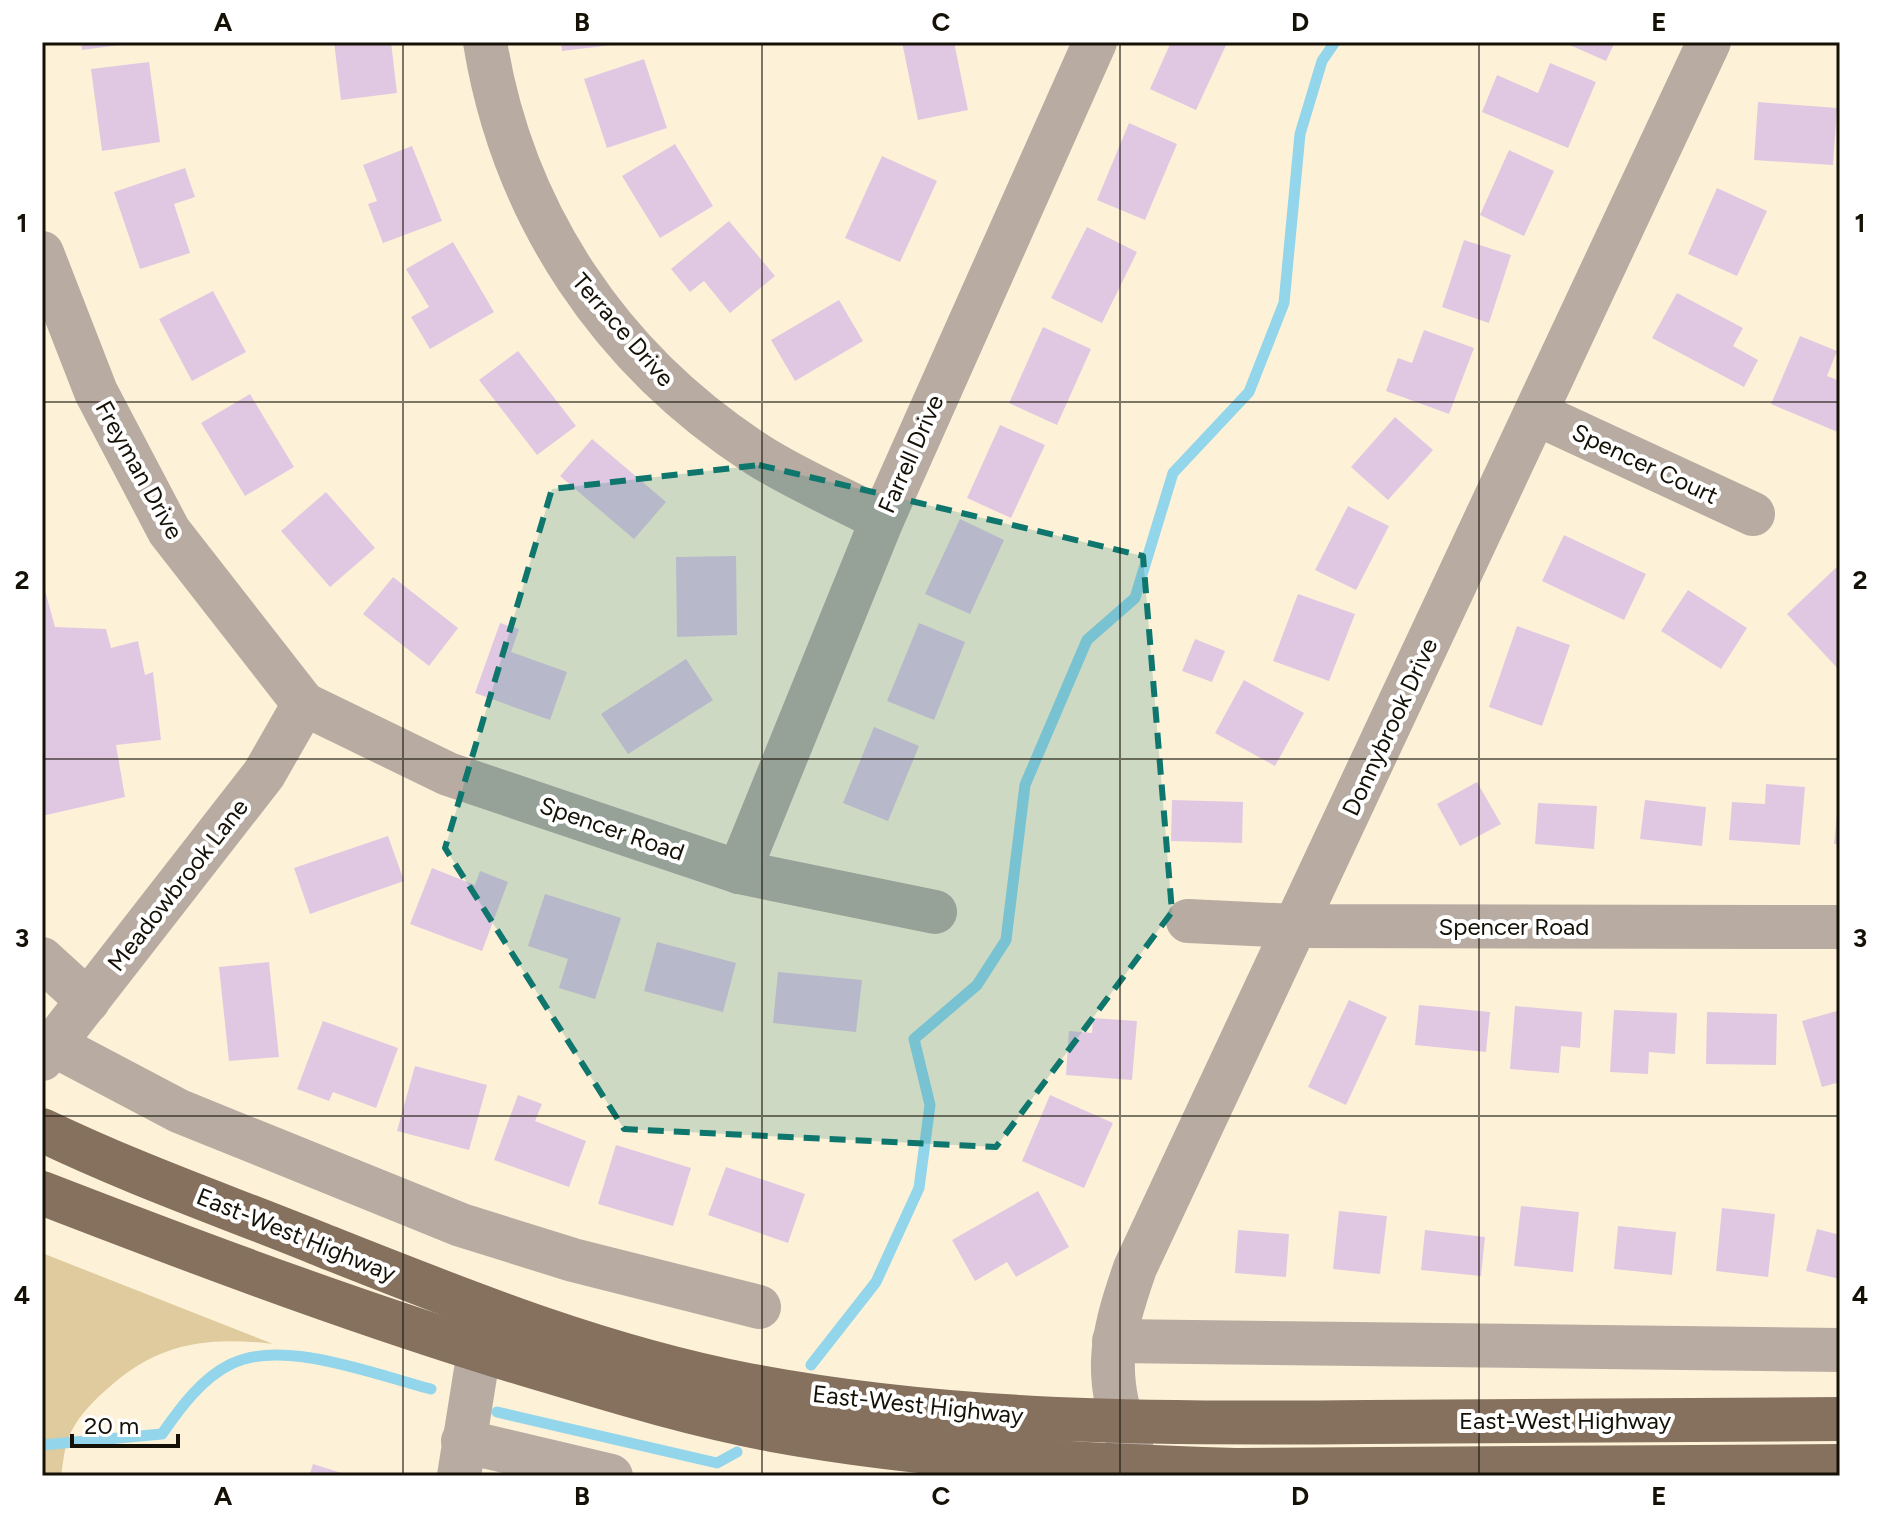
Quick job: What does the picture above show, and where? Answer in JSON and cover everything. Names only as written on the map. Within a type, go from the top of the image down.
[{"type":"main road","name":"East-West Highway","points":[[42,1130],[498,1314],[633,1358],[747,1385],[848,1400],[1028,1417],[1120,1421],[1840,1419]]},
{"type":"main road","name":"East-West Highway","points":[[42,1193],[300,1291],[479,1351],[633,1397],[771,1430],[959,1456],[1141,1471],[1840,1466]]},
{"type":"street","name":"Terrace Drive","points":[[485,42],[492,87],[533,204],[577,284],[656,376],[758,455],[882,520]]},
{"type":"street","name":"Farrell Drive","points":[[739,872],[882,520],[1095,42]]},
{"type":"street","name":"Donnybrook Drive","points":[[1141,1471],[1120,1421],[1112,1381],[1114,1341],[1135,1268],[1709,42]]},
{"type":"street","name":"Freyman Drive","points":[[42,253],[96,392],[169,531],[304,704]]},
{"type":"street","name":"Spencer Court","points":[[1537,414],[1753,514]]},
{"type":"street","name":"Spencer Road","points":[[304,704],[448,774],[739,872],[935,912]]},
{"type":"street","name":"Meadowbrook Lane","points":[[48,1052],[264,774],[304,704]]},
{"type":"street","name":"Spencer Road","points":[[1188,921],[1295,926],[1840,927]]},
{"type":"street","points":[[42,959],[88,1001]]},
{"type":"street","points":[[48,1052],[179,1111],[461,1225],[573,1260],[759,1307]]},
{"type":"street","points":[[1114,1341],[1840,1350]]},
{"type":"street","points":[[479,1351],[461,1459],[611,1476]]},
{"type":"highlighted area","points":[[759,465],[1143,556],[1172,912],[996,1147],[624,1129],[445,848],[552,489]]},
{"type":"shaded area","points":[[42,1253],[273,1344],[204,1343],[184,1346],[144,1362],[106,1390],[79,1419],[67,1443],[61,1476],[42,1476]]},
{"type":"building","points":[[81,42],[127,42],[127,44],[82,50]]},
{"type":"building","points":[[334,42],[391,42],[397,93],[341,100]]},
{"type":"building","points":[[561,42],[620,42],[620,44],[562,51]]},
{"type":"building","points":[[902,42],[954,42],[968,110],[918,120]]},
{"type":"building","points":[[1171,42],[1227,43],[1196,110],[1150,89]]},
{"type":"building","points":[[1563,42],[1615,42],[1606,61]]},
{"type":"building","points":[[644,59],[667,128],[607,148],[584,79]]},
{"type":"building","points":[[149,62],[160,142],[102,151],[91,69]]},
{"type":"building","points":[[1550,63],[1596,82],[1568,148],[1482,112],[1497,75],[1538,93]]},
{"type":"building","points":[[1758,102],[1837,108],[1833,165],[1754,160]]},
{"type":"building","points":[[1129,123],[1177,144],[1145,220],[1097,200]]},
{"type":"building","points":[[675,144],[713,206],[660,238],[622,176]]},
{"type":"building","points":[[412,146],[442,221],[383,243],[368,204],[377,201],[363,165]]},
{"type":"building","points":[[1509,150],[1554,171],[1524,236],[1480,215]]},
{"type":"building","points":[[882,156],[937,181],[900,262],[845,238]]},
{"type":"building","points":[[185,168],[195,197],[174,204],[190,253],[140,269],[114,192]]},
{"type":"building","points":[[1717,188],[1767,211],[1737,276],[1688,254]]},
{"type":"building","points":[[729,221],[775,276],[730,313],[704,281],[690,292],[671,269]]},
{"type":"building","points":[[1087,227],[1137,252],[1102,323],[1051,298]]},
{"type":"building","points":[[1464,240],[1511,255],[1489,323],[1442,307]]},
{"type":"building","points":[[453,242],[494,312],[430,349],[411,317],[429,307],[406,269]]},
{"type":"building","points":[[213,291],[246,352],[192,381],[159,319]]},
{"type":"building","points":[[1677,293],[1743,328],[1733,346],[1758,360],[1744,387],[1652,338]]},
{"type":"building","points":[[839,300],[863,341],[795,381],[771,340]]},
{"type":"building","points":[[1043,327],[1091,349],[1057,425],[1009,403]]},
{"type":"building","points":[[1424,330],[1474,348],[1449,414],[1386,391],[1398,358],[1412,363]]},
{"type":"building","points":[[1800,336],[1837,351],[1827,376],[1840,381],[1840,433],[1771,404]]},
{"type":"building","points":[[518,351],[576,426],[537,455],[479,380]]},
{"type":"building","points":[[250,394],[294,467],[245,496],[201,423]]},
{"type":"building","points":[[1395,417],[1433,450],[1388,500],[1351,467]]},
{"type":"building","points":[[1000,425],[1045,445],[1011,518],[967,498]]},
{"type":"building","points":[[592,439],[666,502],[634,539],[560,476]]},
{"type":"building","points":[[326,492],[375,548],[330,587],[281,531]]},
{"type":"building","points":[[1348,506],[1389,526],[1356,590],[1315,570]]},
{"type":"building","points":[[960,519],[1004,540],[970,614],[925,594]]},
{"type":"building","points":[[1564,535],[1646,574],[1624,620],[1542,581]]},
{"type":"building","points":[[736,556],[737,635],[677,637],[676,557]]},
{"type":"building","points":[[1840,564],[1840,671],[1787,614]]},
{"type":"building","points":[[393,577],[458,628],[429,666],[363,614]]},
{"type":"building","points":[[42,579],[55,627],[106,629],[111,648],[138,641],[145,675],[153,672],[161,740],[116,745],[125,797],[42,816]]},
{"type":"building","points":[[1688,590],[1747,628],[1721,669],[1661,631]]},
{"type":"building","points":[[1298,594],[1355,614],[1329,681],[1273,661]]},
{"type":"building","points":[[500,623],[519,629],[511,652],[567,672],[550,720],[475,693]]},
{"type":"building","points":[[919,623],[965,642],[934,720],[887,701]]},
{"type":"building","points":[[1517,626],[1570,645],[1542,726],[1489,707]]},
{"type":"building","points":[[1195,639],[1225,651],[1212,682],[1182,671]]},
{"type":"building","points":[[686,659],[713,700],[628,754],[601,714]]},
{"type":"building","points":[[1244,680],[1304,713],[1275,766],[1215,733]]},
{"type":"building","points":[[874,727],[919,746],[888,821],[843,803]]},
{"type":"building","points":[[1477,782],[1501,824],[1460,846],[1437,804]]},
{"type":"building","points":[[1766,784],[1805,787],[1800,845],[1729,840],[1732,802],[1765,804]]},
{"type":"building","points":[[1172,800],[1243,802],[1242,843],[1171,841]]},
{"type":"building","points":[[1645,800],[1706,807],[1702,846],[1640,839]]},
{"type":"building","points":[[1538,803],[1597,806],[1594,849],[1535,844]]},
{"type":"building","points":[[1838,805],[1840,844],[1834,844]]},
{"type":"building","points":[[388,836],[404,881],[310,914],[294,868]]},
{"type":"building","points":[[432,868],[475,885],[480,871],[508,882],[482,951],[410,924]]},
{"type":"building","points":[[545,894],[621,918],[595,999],[559,988],[568,959],[528,946]]},
{"type":"building","points":[[657,942],[736,963],[723,1012],[644,991]]},
{"type":"building","points":[[269,962],[279,1057],[229,1061],[219,967]]},
{"type":"building","points":[[778,972],[862,980],[856,1032],[773,1023]]},
{"type":"building","points":[[1349,1000],[1387,1017],[1346,1105],[1308,1087]]},
{"type":"building","points":[[1419,1005],[1490,1012],[1486,1052],[1415,1045]]},
{"type":"building","points":[[1515,1006],[1582,1012],[1580,1048],[1561,1046],[1559,1073],[1510,1069]]},
{"type":"building","points":[[1614,1010],[1677,1013],[1675,1054],[1649,1052],[1648,1074],[1610,1072]]},
{"type":"building","points":[[1840,1010],[1840,1082],[1822,1087],[1802,1021]]},
{"type":"building","points":[[1707,1012],[1777,1014],[1776,1065],[1706,1064]]},
{"type":"building","points":[[1093,1018],[1137,1021],[1132,1080],[1066,1075],[1069,1031],[1092,1033]]},
{"type":"building","points":[[323,1021],[398,1048],[376,1108],[333,1092],[329,1101],[297,1089]]},
{"type":"building","points":[[415,1066],[487,1085],[469,1150],[397,1131]]},
{"type":"building","points":[[518,1095],[542,1104],[535,1121],[586,1141],[569,1187],[494,1160]]},
{"type":"building","points":[[1050,1095],[1113,1123],[1084,1188],[1022,1161]]},
{"type":"building","points":[[616,1145],[691,1168],[673,1226],[598,1204]]},
{"type":"building","points":[[726,1167],[805,1194],[788,1243],[708,1215]]},
{"type":"building","points":[[1038,1191],[1069,1247],[1016,1277],[1007,1262],[975,1281],[952,1240]]},
{"type":"building","points":[[1521,1206],[1579,1212],[1573,1272],[1514,1266]]},
{"type":"building","points":[[1722,1208],[1775,1214],[1768,1277],[1716,1271]]},
{"type":"building","points":[[1339,1211],[1387,1216],[1380,1274],[1333,1269]]},
{"type":"building","points":[[1618,1226],[1676,1232],[1672,1275],[1614,1269]]},
{"type":"building","points":[[1817,1229],[1840,1235],[1840,1279],[1806,1271]]},
{"type":"building","points":[[1238,1230],[1289,1234],[1286,1277],[1235,1273]]},
{"type":"building","points":[[1425,1230],[1485,1237],[1481,1276],[1421,1270]]},
{"type":"building","points":[[313,1464],[348,1475],[348,1476],[309,1476]]},
{"type":"waterway","points":[[811,1365],[876,1282],[919,1188],[930,1105],[914,1039],[977,985],[1006,940],[1025,785],[1087,640],[1135,598],[1173,473],[1249,392],[1284,303],[1300,134],[1322,61],[1335,42]]},
{"type":"waterway","points":[[42,1445],[162,1434],[201,1385],[220,1370],[252,1357],[303,1357],[357,1368],[431,1389]]},
{"type":"waterway","points":[[497,1412],[717,1463],[737,1452]]}]
